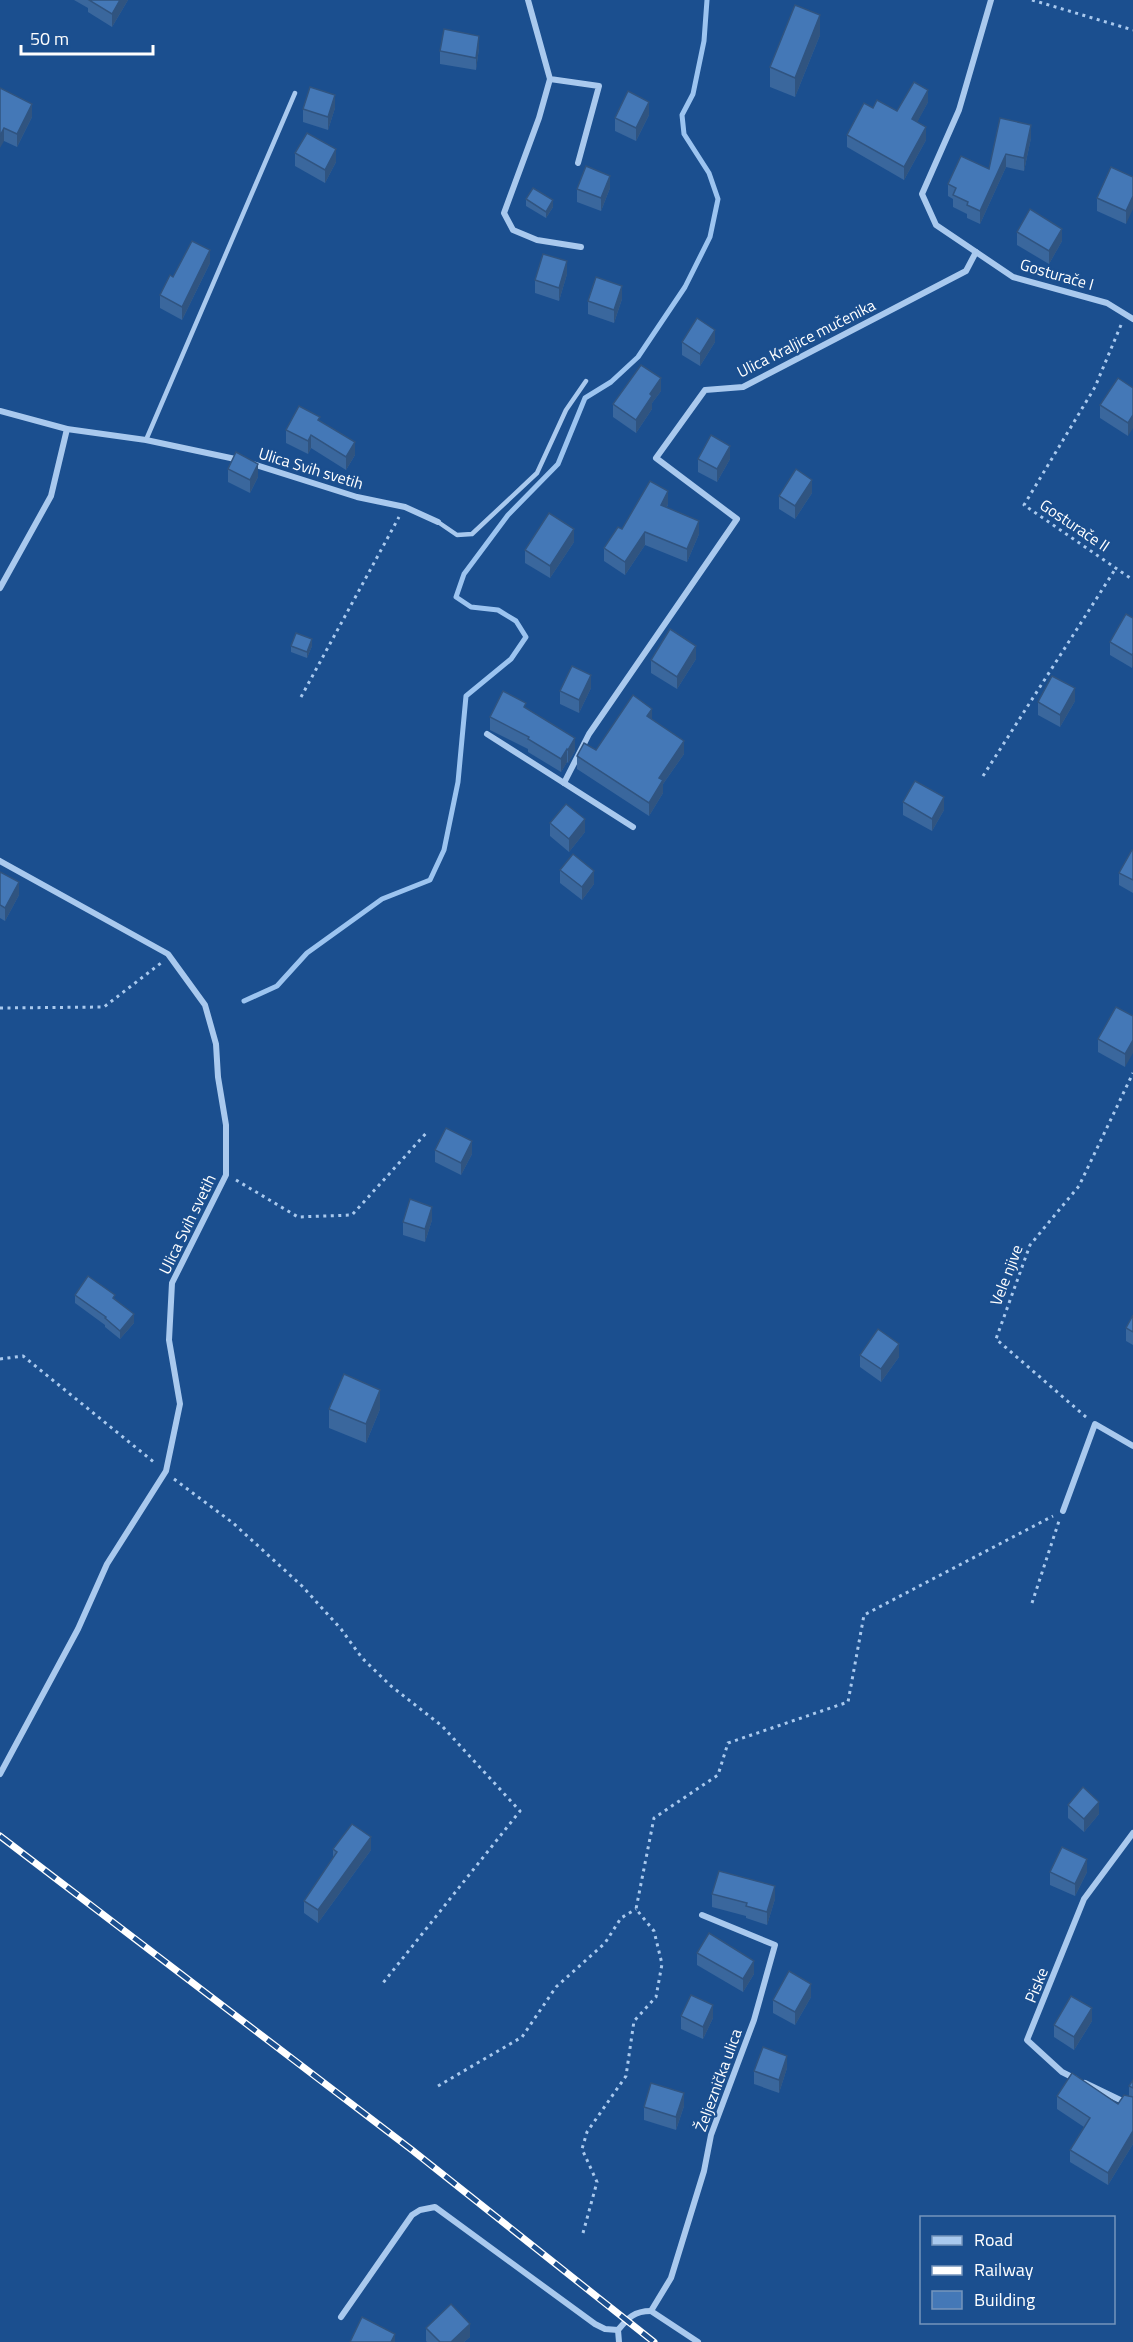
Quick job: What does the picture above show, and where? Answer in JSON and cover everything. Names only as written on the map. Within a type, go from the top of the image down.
[{"type":"street","points":[[528,0],[550,79],[539,118],[504,213],[513,230],[537,240],[581,247]]},
{"type":"street","points":[[976,252],[936,225],[922,195],[959,110],[991,0]]},
{"type":"street","points":[[550,79],[599,86],[578,163]]},
{"type":"street","name":"Gosturače I","points":[[976,252],[1013,277],[1107,303],[1133,319]]},
{"type":"street","name":"Ulica Kraljice mučenika","points":[[564,783],[589,734],[737,519],[656,458],[705,390],[743,387],[783,367],[966,270],[976,252]]},
{"type":"street","name":"Ulica Svih svetih","points":[[0,411],[67,429],[146,440],[219,454],[357,497],[405,507],[438,522]]},
{"type":"street","points":[[0,588],[51,496],[67,429]]},
{"type":"street","points":[[487,734],[633,827]]},
{"type":"street","name":"Ulica Svih svetih","points":[[0,861],[168,954],[205,1005],[216,1044],[218,1077],[226,1125],[226,1175],[172,1284],[169,1340],[180,1404],[166,1471],[107,1564],[78,1629],[0,1774]]},
{"type":"street","points":[[1063,1511],[1095,1425],[1133,1446]]},
{"type":"street","name":"Piske","points":[[1133,1833],[1084,1899],[1027,2040],[1062,2072],[1133,2106]]},
{"type":"street","name":"Željeznička ulica","points":[[651,2311],[671,2278],[704,2171],[711,2135],[754,2020],[775,1945],[702,1915]]},
{"type":"street","points":[[341,2317],[411,2215],[420,2210],[435,2208],[595,2324],[605,2329],[618,2330]]},
{"type":"street","points":[[619,2342],[618,2330],[632,2314],[651,2311],[698,2342]]},
{"type":"lane","points":[[146,440],[295,93]]},
{"type":"lane","points":[[438,522],[457,535],[472,534],[492,517],[537,473],[566,410],[586,381]]},
{"type":"path","points":[[1032,0],[1133,30]]},
{"type":"path","name":"Gosturače II","points":[[982,776],[1117,567],[1024,505],[1095,387],[1125,314]]},
{"type":"path","points":[[301,697],[390,530],[405,507]]},
{"type":"path","points":[[1117,567],[1133,580]]},
{"type":"path","points":[[0,1008],[104,1007],[158,967],[168,954]]},
{"type":"path","name":"Vele njive","points":[[1095,1425],[996,1339],[1030,1245],[1079,1186],[1133,1073]]},
{"type":"path","points":[[226,1175],[298,1217],[352,1215],[428,1131]]},
{"type":"path","points":[[0,1359],[23,1356],[181,1485],[233,1523],[302,1587],[341,1629],[362,1658],[391,1686],[442,1726],[520,1811],[383,1983]]},
{"type":"path","points":[[1032,1603],[1063,1511]]},
{"type":"path","points":[[583,2233],[597,2182],[582,2150],[587,2132],[626,2076],[634,2021],[656,1997],[662,1964],[654,1931],[636,1909],[642,1869],[654,1818],[718,1775],[728,1743],[848,1702],[864,1615],[1063,1511]]},
{"type":"path","points":[[438,2086],[522,2037],[556,1987],[605,1944],[621,1918],[636,1909]]},
{"type":"building","points":[[89,0],[120,0],[112,14]]},
{"type":"building","points":[[795,5],[820,15],[795,78],[770,67]]},
{"type":"building","points":[[444,29],[479,36],[476,58],[440,51]]},
{"type":"building","points":[[914,82],[928,90],[912,119],[926,127],[904,167],[847,135],[864,103],[873,108],[877,100],[897,111]]},
{"type":"building","points":[[310,87],[335,95],[328,117],[303,109]]},
{"type":"building","points":[[0,88],[32,104],[17,134],[4,128],[0,136]]},
{"type":"building","points":[[628,91],[649,102],[636,128],[615,118]]},
{"type":"building","points":[[1000,118],[1031,125],[1024,158],[1006,154],[980,211],[953,195],[956,188],[948,184],[961,156],[989,169]]},
{"type":"building","points":[[307,133],[336,149],[325,170],[295,153]]},
{"type":"building","points":[[586,166],[610,176],[601,198],[577,189]]},
{"type":"building","points":[[1111,167],[1133,177],[1133,196],[1126,211],[1097,198]]},
{"type":"building","points":[[533,188],[553,200],[546,212],[526,199]]},
{"type":"building","points":[[1030,209],[1062,229],[1049,251],[1017,232]]},
{"type":"building","points":[[192,241],[210,250],[182,307],[160,295],[170,275],[173,277]]},
{"type":"building","points":[[543,254],[567,261],[559,288],[535,280]]},
{"type":"building","points":[[596,277],[622,286],[614,310],[588,301]]},
{"type":"building","points":[[697,318],[715,330],[700,354],[682,342]]},
{"type":"building","points":[[641,365],[661,378],[636,420],[613,404]]},
{"type":"building","points":[[1118,378],[1133,388],[1133,415],[1128,423],[1100,405]]},
{"type":"building","points":[[299,406],[320,417],[318,420],[355,442],[346,457],[311,435],[308,441],[286,430]]},
{"type":"building","points":[[711,435],[730,446],[717,469],[698,459]]},
{"type":"building","points":[[236,452],[258,464],[250,480],[228,469]]},
{"type":"building","points":[[796,469],[812,480],[795,506],[779,496]]},
{"type":"building","points":[[650,481],[668,491],[661,505],[699,521],[687,549],[645,532],[625,562],[604,548],[618,527],[622,529]]},
{"type":"building","points":[[549,513],[574,529],[550,566],[525,550]]},
{"type":"building","points":[[1126,614],[1133,618],[1132,655],[1110,642]]},
{"type":"building","points":[[670,629],[696,646],[677,677],[651,660]]},
{"type":"building","points":[[296,633],[312,639],[307,652],[291,646]]},
{"type":"building","points":[[572,666],[591,675],[579,700],[560,691]]},
{"type":"building","points":[[1052,676],[1075,688],[1060,715],[1038,702]]},
{"type":"building","points":[[503,691],[526,703],[524,707],[575,738],[561,759],[528,739],[529,737],[490,717]]},
{"type":"building","points":[[633,695],[652,709],[647,716],[684,741],[659,778],[663,780],[649,803],[577,756],[584,743],[596,750]]},
{"type":"building","points":[[915,781],[944,797],[932,819],[903,802]]},
{"type":"building","points":[[566,804],[585,819],[569,839],[550,823]]},
{"type":"building","points":[[1133,851],[1133,880],[1119,873]]},
{"type":"building","points":[[573,854],[594,871],[582,887],[560,870]]},
{"type":"building","points":[[0,872],[19,882],[5,908],[0,905]]},
{"type":"building","points":[[1116,1007],[1133,1016],[1133,1040],[1125,1054],[1098,1039]]},
{"type":"building","points":[[446,1128],[472,1141],[461,1163],[435,1150]]},
{"type":"building","points":[[410,1199],[432,1207],[425,1229],[403,1222]]},
{"type":"building","points":[[88,1276],[115,1295],[113,1298],[134,1314],[120,1331],[106,1317],[75,1295]]},
{"type":"building","points":[[1133,1315],[1133,1332],[1126,1328]]},
{"type":"building","points":[[878,1329],[899,1344],[881,1369],[860,1355]]},
{"type":"building","points":[[344,1374],[380,1390],[366,1424],[329,1409]]},
{"type":"building","points":[[1083,1787],[1099,1802],[1084,1819],[1068,1805]]},
{"type":"building","points":[[352,1824],[371,1837],[318,1910],[304,1901],[337,1852],[333,1849]]},
{"type":"building","points":[[1062,1847],[1087,1859],[1075,1884],[1050,1872]]},
{"type":"building","points":[[719,1871],[775,1886],[767,1912],[746,1906],[747,1903],[712,1894]]},
{"type":"building","points":[[709,1933],[754,1961],[743,1979],[697,1953]]},
{"type":"building","points":[[789,1971],[811,1984],[795,2012],[773,2000]]},
{"type":"building","points":[[691,1995],[713,2005],[703,2027],[681,2016]]},
{"type":"building","points":[[1071,1996],[1092,2008],[1074,2037],[1054,2025]]},
{"type":"building","points":[[763,2047],[787,2056],[779,2080],[754,2071]]},
{"type":"building","points":[[1072,2073],[1118,2104],[1124,2095],[1133,2097],[1133,2131],[1108,2173],[1070,2150],[1090,2118],[1057,2096]]},
{"type":"building","points":[[651,2083],[684,2093],[676,2117],[644,2107]]},
{"type":"building","points":[[451,2304],[470,2324],[451,2342],[440,2342],[426,2328]]},
{"type":"building","points":[[362,2317],[395,2334],[391,2342],[350,2342]]},
{"type":"waterway","points":[[244,1001],[277,986],[307,953],[382,899],[430,880],[444,850],[458,782],[466,696],[511,659],[526,637],[516,621],[498,610],[471,607],[456,597],[464,574],[508,515],[558,464],[585,398],[611,382],[638,357],[685,287],[710,237],[718,199],[709,173],[684,134],[682,115],[693,94],[704,41],[707,0]]},
{"type":"railway","points":[[0,1836],[412,2150],[654,2342]]}]
